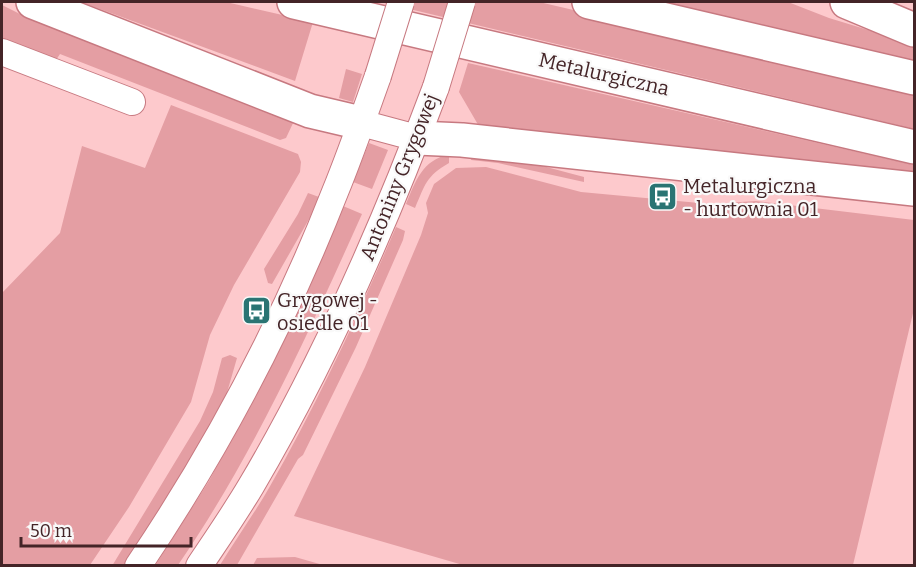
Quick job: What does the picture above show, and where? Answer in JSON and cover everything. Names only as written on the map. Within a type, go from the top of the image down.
[{"type":"main road","points":[[33,2],[310,111],[361,123]]},
{"type":"main road","name":"Metalurgiczna","points":[[294,2],[915,147]]},
{"type":"main road","points":[[589,2],[915,78]]},
{"type":"main road","points":[[847,2],[915,30]]},
{"type":"main road","points":[[417,138],[462,140],[904,189]]},
{"type":"street","points":[[138,566],[165,527],[207,456],[267,344],[335,192],[378,76],[401,2]]},
{"type":"street","name":"Antoniny Grygowej","points":[[199,566],[251,487],[288,422],[355,286],[417,138],[436,87],[462,2]]},
{"type":"street","points":[[2,52],[132,102]]},
{"type":"street","points":[[361,123],[417,138]]},
{"type":"shaded area","points":[[81,2],[226,2],[313,22],[295,81]]},
{"type":"shaded area","points":[[380,2],[539,2],[914,89],[914,129]]},
{"type":"shaded area","points":[[664,2],[788,2],[829,18],[914,44],[914,62]]},
{"type":"shaded area","points":[[2,5],[26,17],[294,121],[286,138],[280,140],[60,54],[56,60],[2,39]]},
{"type":"shaded area","points":[[468,63],[914,165],[914,180],[480,128],[459,92]]},
{"type":"shaded area","points":[[346,69],[362,74],[353,102],[339,98]]},
{"type":"shaded area","points":[[171,105],[298,154],[301,162],[300,172],[234,285],[210,335],[191,402],[129,507],[90,565],[2,565],[2,293],[60,233],[82,146],[145,168]]},
{"type":"shaded area","points":[[369,143],[388,150],[372,189],[353,182]]},
{"type":"shaded area","points":[[449,154],[449,163],[431,177],[415,208],[406,204],[417,179],[426,167],[432,161]]},
{"type":"shaded area","points":[[472,154],[535,164],[584,177],[584,182],[498,163],[471,160]]},
{"type":"shaded area","points":[[486,167],[581,192],[710,204],[756,201],[914,220],[914,309],[853,565],[463,565],[294,516],[365,367],[421,235],[428,213],[426,203],[434,184],[456,168]]},
{"type":"shaded area","points":[[308,193],[319,197],[312,214],[272,284],[268,283],[264,269],[298,214]]},
{"type":"shaded area","points":[[343,206],[362,214],[278,394],[231,481],[178,565],[155,566],[209,481],[295,318]]},
{"type":"shaded area","points":[[396,227],[405,231],[403,240],[356,347],[303,455],[298,459],[237,565],[220,565],[263,498],[304,424],[352,327]]},
{"type":"shaded area","points":[[230,355],[237,358],[226,396],[205,437],[126,565],[112,566],[200,421],[213,392],[222,358]]},
{"type":"shaded area","points":[[295,557],[323,565],[253,565],[257,558]]},
{"type":"place","name":"Metalurgiczna - hurtownia 01","points":[[662,197]]},
{"type":"place","name":"Grygowej - osiedle 01","points":[[256,311]]}]
